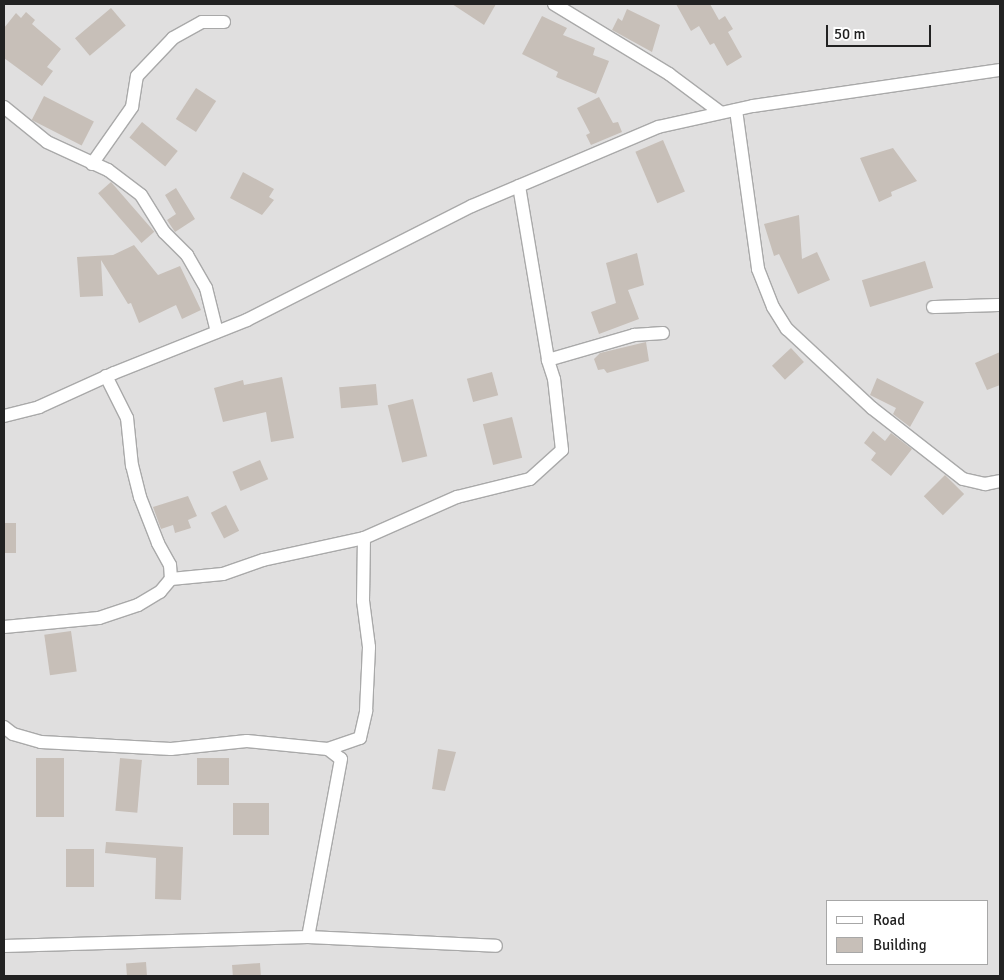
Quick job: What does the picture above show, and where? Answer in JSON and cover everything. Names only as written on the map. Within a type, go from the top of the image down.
[{"type":"street","points":[[554,4],[669,74],[720,112]]},
{"type":"street","points":[[92,164],[132,107],[137,76],[173,38],[202,22],[224,22]]},
{"type":"street","points":[[4,416],[39,407],[106,376],[217,332],[472,206],[658,127],[720,112],[1000,70]]},
{"type":"street","points":[[4,107],[46,142],[108,170],[141,195],[164,232],[187,255],[206,288],[217,332]]},
{"type":"street","points":[[736,110],[758,269],[772,307],[787,329],[872,408],[963,479],[985,484],[1000,481]]},
{"type":"street","points":[[171,579],[224,574],[263,560],[364,538],[457,497],[530,479],[562,450],[554,379],[548,360],[519,186]]},
{"type":"street","points":[[932,307],[1000,305]]},
{"type":"street","points":[[548,360],[634,335],[662,333]]},
{"type":"street","points":[[4,626],[99,618],[138,605],[160,592],[171,579],[170,565],[158,543],[140,497],[132,466],[127,418],[106,376]]},
{"type":"street","points":[[4,727],[13,734],[40,742],[172,750],[246,741],[328,749],[360,738],[366,711],[368,647],[363,602],[364,538]]},
{"type":"street","points":[[308,937],[341,759],[328,749]]},
{"type":"street","points":[[4,946],[308,937],[496,946]]},
{"type":"shaded area","points":[[4,4],[1000,4],[1000,976],[4,976]]},
{"type":"building","points":[[452,4],[496,4],[484,25]]},
{"type":"building","points":[[676,4],[710,4],[719,20],[725,16],[733,29],[728,32],[742,57],[727,66],[714,43],[710,45],[699,26],[691,31]]},
{"type":"building","points":[[111,8],[126,26],[90,56],[75,38]]},
{"type":"building","points":[[627,9],[660,25],[652,52],[612,30],[618,18],[622,21]]},
{"type":"building","points":[[26,12],[35,20],[32,24],[61,49],[47,67],[53,71],[42,86],[4,58],[4,28],[16,13],[21,18]]},
{"type":"building","points":[[542,16],[567,28],[563,35],[595,48],[593,55],[609,61],[596,94],[556,77],[558,72],[522,54]]},
{"type":"building","points":[[196,88],[216,101],[196,132],[176,119]]},
{"type":"building","points":[[44,96],[94,121],[82,145],[32,120]]},
{"type":"building","points":[[599,97],[613,123],[618,122],[622,132],[591,145],[586,135],[590,133],[577,108]]},
{"type":"building","points":[[142,122],[178,151],[165,166],[129,138]]},
{"type":"building","points":[[663,140],[685,192],[657,203],[635,152]]},
{"type":"building","points":[[893,148],[917,181],[891,192],[892,196],[879,202],[860,158]]},
{"type":"building","points":[[243,172],[274,189],[269,197],[274,200],[262,215],[230,198]]},
{"type":"building","points":[[111,182],[154,232],[141,243],[98,193]]},
{"type":"building","points":[[176,188],[195,219],[175,232],[167,220],[176,214],[165,195]]},
{"type":"building","points":[[799,215],[802,259],[817,252],[830,280],[798,294],[779,254],[774,256],[764,224]]},
{"type":"building","points":[[134,245],[158,275],[180,266],[201,310],[182,319],[176,305],[139,323],[131,303],[128,304],[101,260],[103,296],[80,297],[77,257],[113,255]]},
{"type":"building","points":[[637,253],[644,285],[628,290],[639,319],[599,334],[591,312],[616,303],[606,263]]},
{"type":"building","points":[[925,261],[933,288],[870,307],[862,280]]},
{"type":"building","points":[[646,342],[649,361],[607,373],[604,369],[598,370],[594,359],[600,353]]},
{"type":"building","points":[[791,348],[804,362],[785,380],[772,366]]},
{"type":"building","points":[[1000,352],[1000,385],[987,390],[975,363]]},
{"type":"building","points":[[492,372],[498,395],[473,402],[467,379]]},
{"type":"building","points":[[282,377],[294,438],[271,442],[266,412],[223,422],[214,388],[243,380],[244,385]]},
{"type":"building","points":[[877,378],[924,402],[910,427],[893,414],[896,408],[870,395]]},
{"type":"building","points":[[376,384],[378,405],[341,408],[339,387]]},
{"type":"building","points":[[413,399],[427,456],[402,463],[388,405]]},
{"type":"building","points":[[512,417],[522,458],[493,465],[483,424]]},
{"type":"building","points":[[873,431],[885,441],[891,433],[912,449],[891,476],[871,460],[876,453],[864,443]]},
{"type":"building","points":[[260,460],[268,479],[241,491],[232,472]]},
{"type":"building","points":[[945,475],[964,494],[943,515],[924,496]]},
{"type":"building","points":[[188,496],[197,516],[188,520],[191,528],[175,533],[173,525],[161,529],[153,507]]},
{"type":"building","points":[[226,505],[239,531],[224,539],[211,513]]},
{"type":"building","points":[[4,523],[16,523],[16,553],[4,553]]},
{"type":"building","points":[[71,631],[77,672],[50,675],[44,635]]},
{"type":"building","points":[[438,749],[456,752],[445,791],[432,789]]},
{"type":"building","points":[[36,758],[64,758],[64,817],[36,817]]},
{"type":"building","points":[[120,758],[142,760],[137,813],[115,811]]},
{"type":"building","points":[[197,758],[229,758],[229,785],[197,785]]},
{"type":"building","points":[[233,803],[269,803],[269,835],[233,835]]},
{"type":"building","points":[[106,842],[183,847],[181,900],[155,899],[156,858],[105,853]]},
{"type":"building","points":[[66,849],[94,849],[94,887],[66,887]]},
{"type":"building","points":[[146,962],[147,976],[127,976],[126,963]]},
{"type":"building","points":[[260,963],[261,976],[233,976],[232,965]]}]
